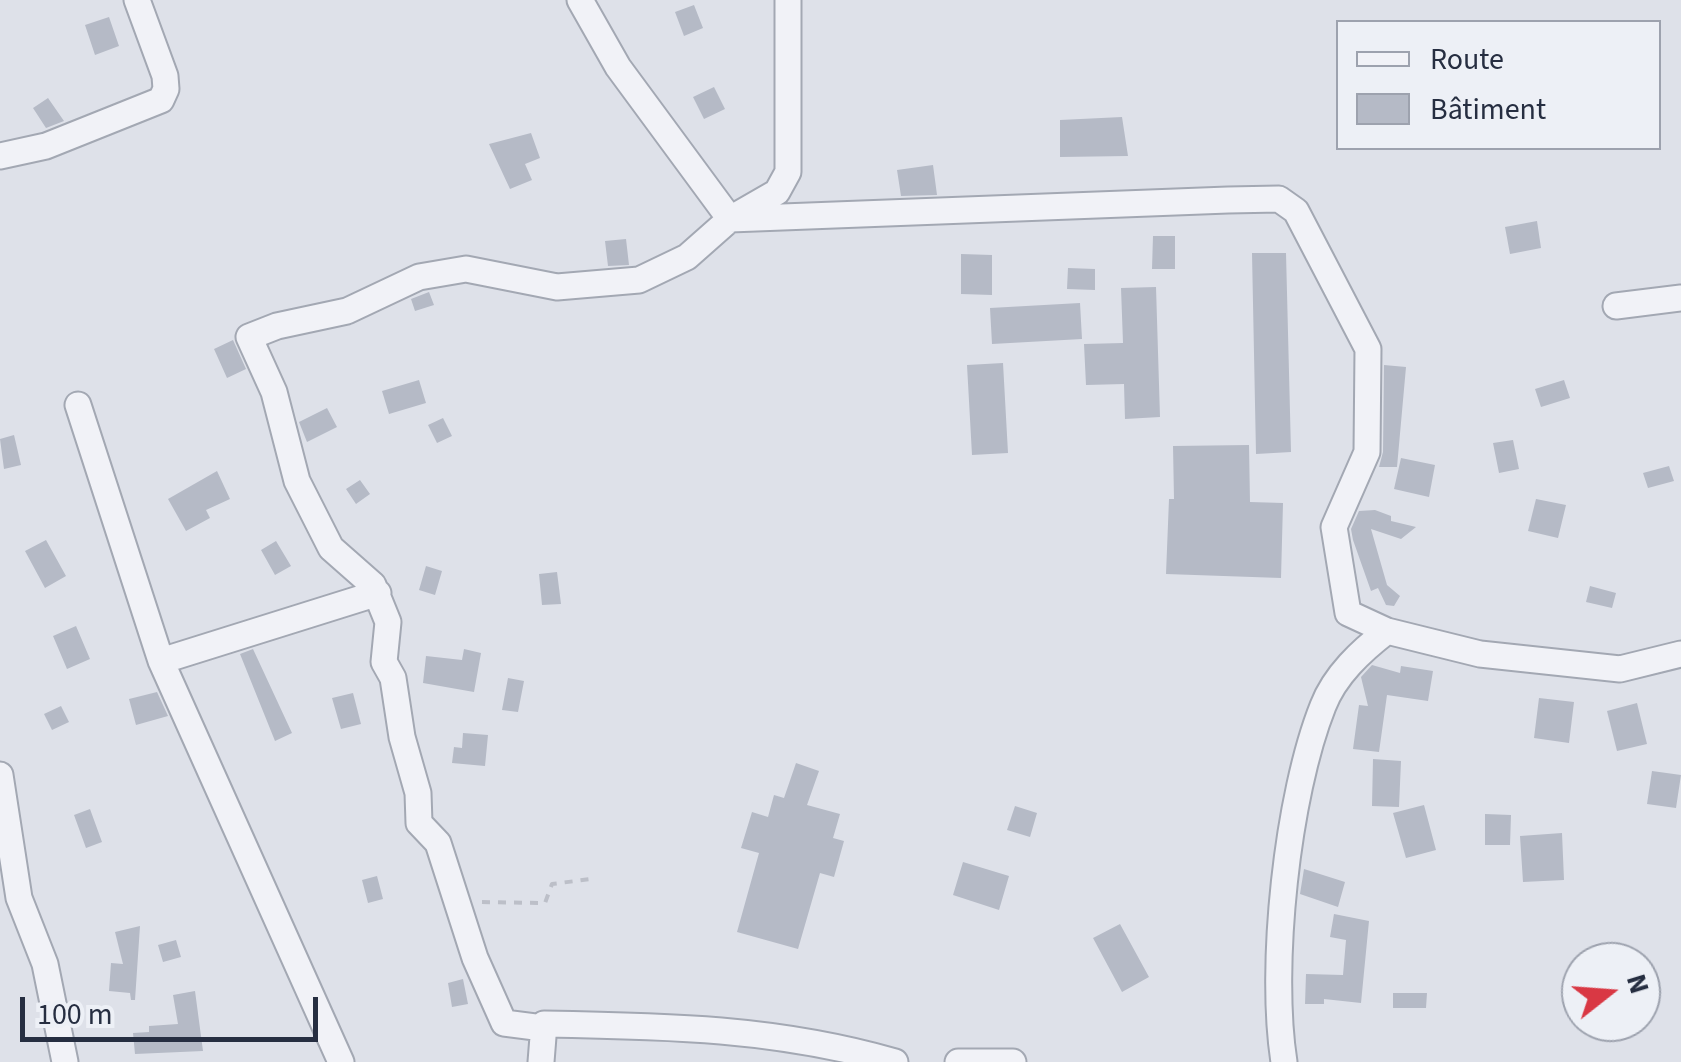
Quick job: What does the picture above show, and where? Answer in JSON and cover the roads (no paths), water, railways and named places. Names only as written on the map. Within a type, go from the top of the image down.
[{"type":"street","points":[[0,156],[46,146],[161,100],[166,90],[165,76],[138,0]]},
{"type":"street","points":[[580,0],[618,66],[730,219]]},
{"type":"street","points":[[543,1028],[504,1024],[475,958],[438,843],[418,818],[418,793],[402,737],[393,678],[384,662],[390,631],[378,593],[331,548],[322,531],[297,481],[274,392],[249,337],[347,312],[419,278],[466,269],[557,287],[639,280],[687,257],[730,219],[777,192],[788,172],[788,0]]},
{"type":"street","points":[[730,219],[1280,199],[1296,210],[1368,349],[1367,452],[1334,527],[1348,613],[1387,631],[1480,654],[1620,669],[1681,654]]},
{"type":"street","points":[[1616,306],[1681,298]]},
{"type":"street","points":[[78,405],[162,661],[340,1062]]},
{"type":"street","points":[[162,661],[378,593]]},
{"type":"street","points":[[1284,1062],[1277,1015],[1293,808],[1324,703],[1358,653],[1387,631]]},
{"type":"street","points":[[0,774],[20,898],[45,964],[64,1062]]},
{"type":"street","points":[[541,1062],[544,1024],[702,1027],[823,1042],[895,1062]]},
{"type":"street","points":[[958,1062],[1013,1062]]}]
